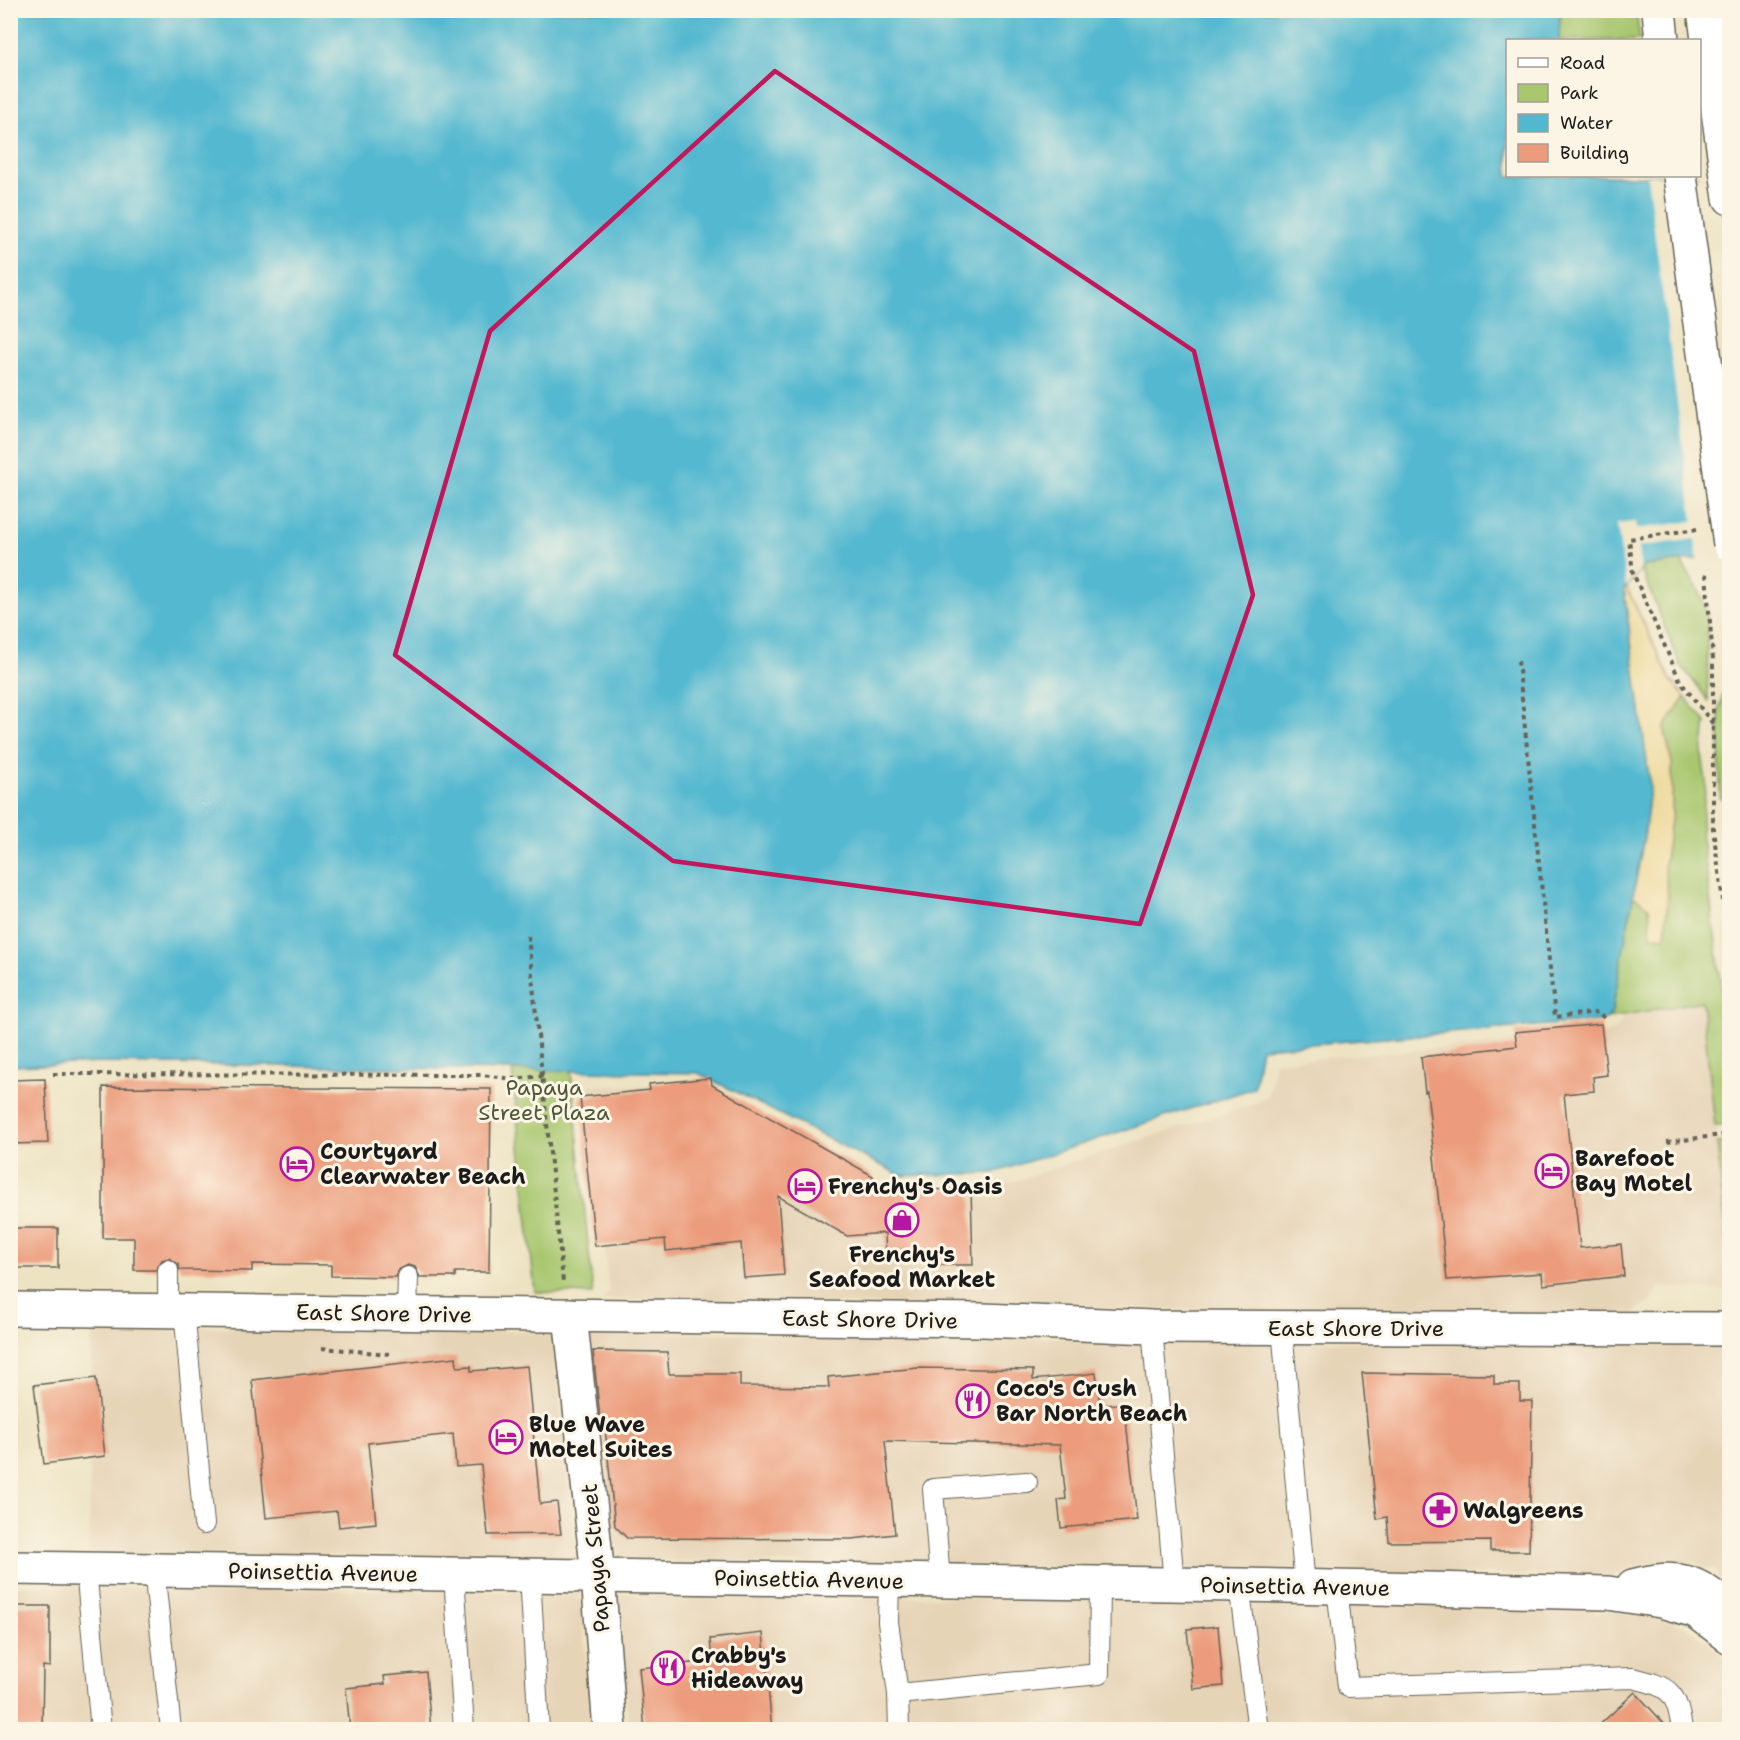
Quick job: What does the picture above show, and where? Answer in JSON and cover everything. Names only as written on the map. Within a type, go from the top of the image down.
[{"type":"street","points":[[1659,10],[1662,39]]},
{"type":"street","points":[[1704,10],[1730,198]]},
{"type":"street","points":[[1680,177],[1730,544]]},
{"type":"street","name":"East Shore Drive","points":[[10,1309],[983,1320],[1152,1327],[1730,1329]]},
{"type":"street","name":"Papaya Street","points":[[570,1315],[598,1576],[610,1730]]},
{"type":"street","name":"Poinsettia Avenue","points":[[10,1568],[1305,1586],[1608,1593],[1661,1601],[1696,1611],[1730,1637]]},
{"type":"street","name":"Poinsettia Avenue","points":[[1608,1593],[1659,1580],[1695,1584],[1730,1610]]},
{"type":"lane","points":[[168,1270],[176,1310],[204,1524]]},
{"type":"lane","points":[[407,1313],[408,1277]]},
{"type":"lane","points":[[1152,1327],[1174,1584]]},
{"type":"lane","points":[[1282,1328],[1305,1586]]},
{"type":"lane","points":[[940,1581],[933,1489],[1027,1482]]},
{"type":"lane","points":[[86,1569],[101,1730]]},
{"type":"lane","points":[[154,1569],[171,1730]]},
{"type":"lane","points":[[454,1574],[464,1730]]},
{"type":"lane","points":[[530,1575],[539,1730]]},
{"type":"lane","points":[[889,1580],[888,1622],[898,1694],[899,1730]]},
{"type":"lane","points":[[898,1694],[1099,1674],[1100,1583]]},
{"type":"lane","points":[[1239,1585],[1258,1730]]},
{"type":"lane","points":[[1337,1587],[1348,1687],[1633,1678],[1663,1686],[1679,1705],[1682,1730]]},
{"type":"path","points":[[1695,529],[1629,539],[1633,573],[1680,681],[1714,724]]},
{"type":"path","points":[[1706,574],[1711,617],[1714,724],[1713,829],[1730,951]]},
{"type":"path","points":[[1518,661],[1555,1017],[1598,1012],[1605,1019]]},
{"type":"path","points":[[528,936],[565,1292],[570,1315]]},
{"type":"path","points":[[54,1074],[482,1076],[513,1079],[543,1076]]},
{"type":"path","points":[[1667,1143],[1730,1134]]},
{"type":"highlighted area","points":[[775,71],[1194,351],[1253,595],[1140,924],[673,861],[395,655],[490,331]]},
{"type":"shaded area","points":[[1702,1001],[1729,1256],[1729,1290],[1660,1287],[1651,1301],[1634,1312],[1577,1316],[602,1299],[609,1292],[589,1085],[694,1088],[894,1189],[993,1188],[1259,1102],[1268,1095],[1275,1062],[1600,1035],[1614,1031],[1627,1015]]},
{"type":"shaded area","points":[[92,1326],[552,1332],[577,1559],[89,1552]]},
{"type":"shaded area","points":[[590,1332],[1729,1346],[1729,1588],[1716,1576],[1717,1569],[1704,1568],[1694,1560],[1688,1566],[1654,1563],[1608,1576],[1594,1574],[1593,1576],[615,1560]]},
{"type":"shaded area","points":[[11,1585],[580,1593],[592,1729],[11,1730]]},
{"type":"shaded area","points":[[618,1593],[1336,1603],[1594,1609],[1596,1614],[1609,1610],[1686,1626],[1729,1660],[1729,1729],[629,1729]]},
{"type":"green space","points":[[1560,11],[1636,11],[1640,39],[1559,39]]},
{"type":"green space","points":[[1721,11],[1729,11],[1729,59]]},
{"type":"green space","points":[[1681,561],[1698,589],[1707,612],[1708,700],[1680,664],[1641,569],[1644,566]]},
{"type":"green space","points":[[1728,676],[1730,759],[1724,799],[1720,799],[1719,711]]},
{"type":"green space","points":[[1685,697],[1706,722],[1702,754],[1706,782],[1701,831],[1729,1042],[1729,1125],[1715,1126],[1702,1001],[1608,1018],[1612,1012],[1633,896],[1649,907],[1651,936],[1665,936],[1668,894],[1664,866],[1672,813],[1672,763],[1664,728]]},
{"type":"green space","name":"Papaya Street Plaza","points":[[512,1069],[571,1070],[593,1294],[535,1292]]},
{"type":"green space","points":[[1730,1142],[1729,1256],[1717,1143]]},
{"type":"sand","points":[[1626,586],[1670,679],[1685,697],[1664,728],[1672,763],[1672,813],[1664,866],[1668,894],[1665,937],[1651,936],[1649,907],[1633,896],[1645,831],[1650,786],[1624,589]]},
{"type":"water","points":[[10,11],[1560,11],[1559,39],[1506,39],[1506,177],[1700,177],[1729,555],[1644,566],[1624,589],[1650,786],[1645,831],[1612,1012],[1608,1018],[1598,1021],[1261,1048],[1254,1088],[993,1173],[902,1176],[698,1073],[103,1063],[11,1066]]},
{"type":"pier","points":[[1730,107],[1730,558],[1698,562],[1695,539],[1638,547],[1641,569],[1626,586],[1617,524],[1635,522],[1636,529],[1693,521],[1647,177],[1701,177],[1701,112]]},
{"type":"building","points":[[1601,1024],[1607,1075],[1593,1077],[1594,1091],[1564,1094],[1580,1248],[1621,1244],[1624,1276],[1543,1285],[1542,1273],[1447,1280],[1427,1091],[1425,1092],[1421,1057],[1517,1046],[1515,1032]]},
{"type":"building","points":[[711,1078],[712,1085],[873,1176],[874,1193],[971,1188],[973,1265],[933,1265],[932,1260],[886,1261],[885,1233],[847,1236],[778,1196],[784,1275],[744,1278],[741,1243],[666,1251],[665,1239],[595,1246],[580,1097],[650,1090],[649,1084]]},
{"type":"building","points":[[45,1079],[48,1143],[10,1144],[10,1080]]},
{"type":"building","name":"Courtyard Clearwater Beach","points":[[103,1087],[491,1089],[489,1272],[455,1272],[455,1277],[420,1277],[415,1267],[408,1265],[398,1270],[396,1277],[331,1276],[331,1265],[252,1264],[252,1271],[180,1270],[178,1264],[169,1258],[162,1260],[156,1270],[134,1270],[134,1238],[103,1238]]},
{"type":"building","points":[[10,1228],[58,1228],[58,1268],[10,1268]]},
{"type":"building","points":[[593,1351],[667,1352],[669,1374],[740,1374],[740,1386],[829,1387],[828,1377],[918,1368],[1033,1370],[1033,1380],[1096,1373],[1100,1406],[1124,1403],[1137,1520],[1061,1528],[1058,1500],[1066,1499],[1060,1445],[885,1441],[895,1534],[852,1539],[627,1538],[615,1526],[605,1428],[601,1428]]},
{"type":"building","points":[[456,1357],[457,1367],[471,1366],[471,1371],[527,1366],[540,1504],[557,1502],[561,1534],[488,1535],[481,1465],[456,1467],[453,1434],[368,1443],[376,1523],[339,1527],[337,1511],[266,1518],[252,1380]]},
{"type":"building","name":"Walgreens","points":[[1362,1373],[1494,1375],[1494,1384],[1520,1384],[1520,1401],[1532,1401],[1529,1551],[1490,1551],[1490,1541],[1389,1542],[1387,1517],[1377,1519]]},
{"type":"building","points":[[96,1378],[105,1456],[44,1464],[34,1385]]},
{"type":"building","points":[[10,1606],[50,1606],[50,1667],[43,1666],[42,1730],[10,1730]]},
{"type":"building","points":[[1218,1626],[1223,1686],[1193,1689],[1187,1629]]},
{"type":"building","points":[[763,1633],[772,1730],[645,1730],[639,1668],[712,1661],[710,1639]]},
{"type":"building","points":[[426,1672],[431,1730],[350,1730],[346,1688],[385,1684],[384,1676]]},
{"type":"building","points":[[1635,1692],[1670,1730],[1594,1730]]},
{"type":"place","name":"Courtyard Clearwater Beach","points":[[297,1164]]},
{"type":"place","name":"Barefoot Bay Motel","points":[[1552,1171]]},
{"type":"place","name":"Frenchy's Oasis","points":[[805,1186]]},
{"type":"place","name":"Frenchy's Seafood Market","points":[[902,1220]]},
{"type":"place","name":"Coco's Crush Bar North Beach","points":[[973,1401]]},
{"type":"place","name":"Blue Wave Motel Suites","points":[[506,1437]]},
{"type":"place","name":"Walgreens","points":[[1440,1510]]},
{"type":"place","name":"Crabby's Hideaway","points":[[668,1668]]}]
